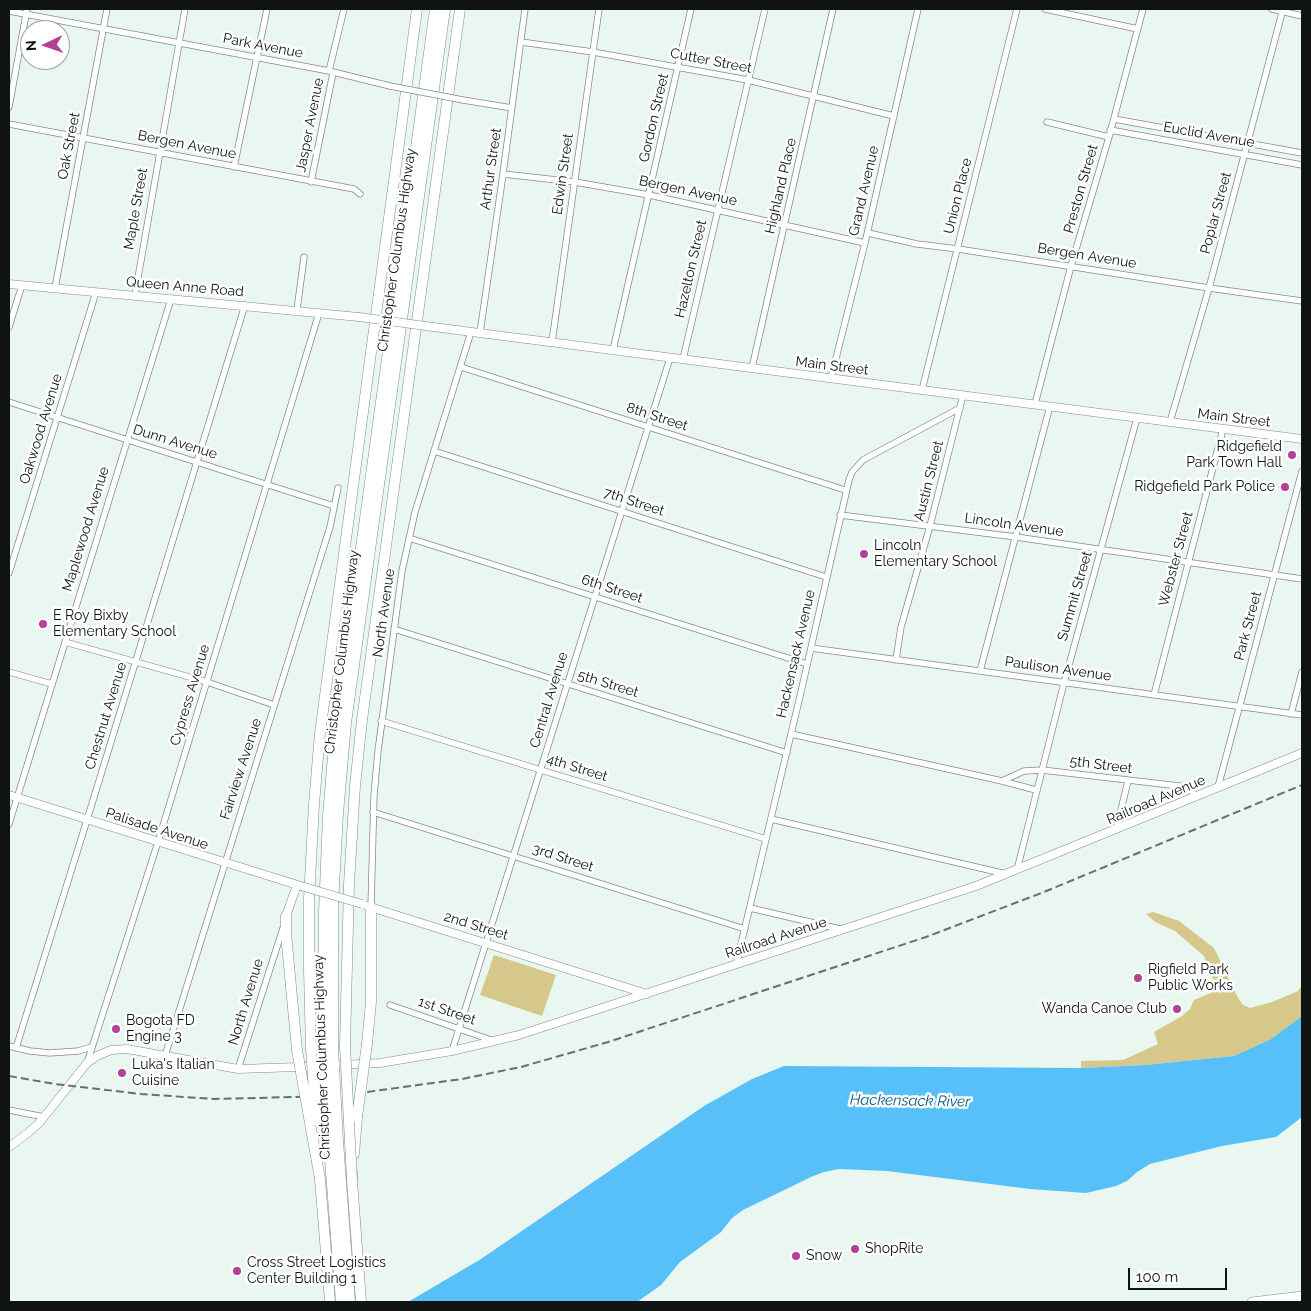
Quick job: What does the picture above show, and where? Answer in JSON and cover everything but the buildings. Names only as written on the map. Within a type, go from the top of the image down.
[{"type":"highway","name":"Christopher Columbus Highway","points":[[330,1302],[311,1048],[309,899],[314,804],[320,741],[417,9]]},
{"type":"highway","name":"Christopher Columbus Highway","points":[[341,1302],[328,1133],[328,1047],[324,904],[328,816],[334,744],[435,9]]},
{"type":"highway","name":"Christopher Columbus Highway","points":[[350,1302],[338,1141],[328,1047],[338,814],[346,723],[445,9]]},
{"type":"highway","name":"Christopher Columbus Highway","points":[[361,1302],[345,1046],[349,877],[362,720],[460,9]]},
{"type":"highway","points":[[352,1180],[359,1095],[371,1002],[366,906]]},
{"type":"highway","points":[[286,916],[297,1050],[320,1179]]},
{"type":"main road","name":"Queen Anne Road","points":[[9,284],[359,317]]},
{"type":"main road","name":"Main Street","points":[[359,317],[1302,439]]},
{"type":"main road","name":"Railroad Avenue","points":[[87,1063],[102,1054],[117,1049],[136,1050],[238,1069],[380,1063],[452,1051],[495,1041],[647,994],[976,886],[1302,753]]},
{"type":"main road","name":"Palisade Avenue","points":[[13,796],[299,885]]},
{"type":"main road","name":"2nd Street","points":[[299,885],[647,994]]},
{"type":"main road","name":"North Avenue","points":[[286,916],[299,885]]},
{"type":"main road","name":"Cypress Avenue","points":[[9,1147],[28,1133],[44,1117],[87,1063]]},
{"type":"main road","points":[[1252,1302],[1302,1296]]},
{"type":"street","name":"Oak Street","points":[[55,288],[107,9]]},
{"type":"street","name":"Maple Street","points":[[135,295],[185,9]]},
{"type":"street","points":[[234,167],[267,9]]},
{"type":"street","name":"Jasper Avenue","points":[[312,182],[344,9]]},
{"type":"street","name":"Arthur Street","points":[[480,333],[504,174],[525,9]]},
{"type":"street","name":"Edwin Street","points":[[552,342],[599,9]]},
{"type":"street","name":"Gordon Street","points":[[613,350],[691,9]]},
{"type":"street","name":"Hazelton Street","points":[[683,359],[765,9]]},
{"type":"street","name":"Highland Place","points":[[752,368],[833,9]]},
{"type":"street","name":"Grand Avenue","points":[[831,378],[868,233],[918,9]]},
{"type":"street","name":"Union Place","points":[[922,390],[1018,9]]},
{"type":"street","points":[[1045,9],[1138,29]]},
{"type":"street","name":"Preston Street","points":[[1035,404],[1143,9]]},
{"type":"street","points":[[1272,9],[1302,16]]},
{"type":"street","name":"Poplar Street","points":[[1170,422],[1209,288],[1282,10]]},
{"type":"street","name":"Park Avenue","points":[[9,11],[27,11],[104,28],[331,72],[390,86],[512,108]]},
{"type":"street","points":[[9,107],[27,11]]},
{"type":"street","name":"Cutter Street","points":[[521,42],[593,52],[748,80],[894,116]]},
{"type":"street","name":"Euclid Avenue","points":[[1114,119],[1300,152]]},
{"type":"street","points":[[1047,122],[1109,137]]},
{"type":"street","name":"Bergen Avenue","points":[[9,124],[354,189],[360,194]]},
{"type":"street","points":[[1156,138],[1159,127]]},
{"type":"street","name":"Euclid Avenue","points":[[1110,130],[1302,165]]},
{"type":"street","points":[[1195,145],[1198,134]]},
{"type":"street","points":[[1294,163],[1300,152]]},
{"type":"street","name":"Bergen Avenue","points":[[504,174],[575,182],[649,195],[865,243]]},
{"type":"street","name":"Bergen Avenue","points":[[868,233],[917,244],[1302,301]]},
{"type":"street","points":[[297,310],[304,257]]},
{"type":"street","points":[[9,327],[22,285]]},
{"type":"street","name":"Oakwood Avenue","points":[[9,573],[96,292]]},
{"type":"street","name":"Maplewood Avenue","points":[[9,824],[13,796],[52,684],[171,299]]},
{"type":"street","name":"Chestnut Avenue","points":[[16,1048],[244,305]]},
{"type":"street","name":"Cypress Avenue","points":[[87,1063],[158,842],[319,312]]},
{"type":"street","name":"North Avenue","points":[[366,906],[381,721],[409,538],[471,332]]},
{"type":"street","name":"Central Avenue","points":[[452,1051],[670,358]]},
{"type":"street","name":"8th Street","points":[[461,367],[846,490]]},
{"type":"street","name":"Austin Street","points":[[896,660],[901,627],[930,526],[963,395]]},
{"type":"street","name":"Dunn Avenue","points":[[9,402],[58,416],[126,440],[334,506]]},
{"type":"street","points":[[980,671],[1050,406]]},
{"type":"street","name":"Hackensack Avenue","points":[[736,965],[787,752],[840,515],[852,472],[863,460],[960,408]]},
{"type":"street","name":"Summit Street","points":[[1017,870],[1064,683],[1137,418]]},
{"type":"street","name":"Webster Street","points":[[1154,695],[1223,429]]},
{"type":"street","name":"7th Street","points":[[434,451],[826,577]]},
{"type":"street","name":"Park Street","points":[[1218,787],[1302,471]]},
{"type":"street","name":"Fairview Avenue","points":[[165,1056],[330,527],[338,488]]},
{"type":"street","name":"Lincoln Avenue","points":[[840,515],[1016,537],[1302,578]]},
{"type":"street","name":"6th Street","points":[[409,538],[807,664]]},
{"type":"street","name":"5th Street","points":[[394,630],[787,752]]},
{"type":"street","points":[[64,642],[207,682],[274,705]]},
{"type":"street","name":"Paulison Avenue","points":[[811,648],[1302,716]]},
{"type":"street","points":[[9,672],[52,684]]},
{"type":"street","points":[[1291,714],[1302,672]]},
{"type":"street","name":"4th Street","points":[[381,721],[766,839]]},
{"type":"street","points":[[791,734],[1036,790]]},
{"type":"street","name":"5th Street","points":[[1002,781],[1024,770],[1042,770],[1188,787],[1196,796]]},
{"type":"street","points":[[1116,830],[1128,781]]},
{"type":"street","name":"3rd Street","points":[[373,812],[745,929]]},
{"type":"street","points":[[771,819],[1006,874]]},
{"type":"street","points":[[750,908],[842,930]]},
{"type":"street","name":"North Avenue","points":[[238,1069],[286,916]]},
{"type":"street","name":"1st Street","points":[[390,1005],[495,1041]]},
{"type":"street","points":[[9,1046],[50,1053],[92,1048]]},
{"type":"street","points":[[9,1110],[44,1117]]},
{"type":"shaded area","points":[[1153,912],[1179,921],[1214,948],[1243,1005],[1250,1008],[1272,1002],[1298,991],[1302,985],[1302,1016],[1271,1039],[1234,1056],[1145,1065],[1081,1068],[1081,1061],[1123,1060],[1158,1044],[1154,1032],[1182,1016],[1190,1009],[1194,1000],[1211,993],[1217,988],[1204,956],[1175,931],[1155,922],[1146,914]]},
{"type":"shaded area","points":[[494,955],[556,975],[542,1016],[480,995]]},
{"type":"water","name":"Hackensack River","points":[[1302,1016],[1302,1117],[1276,1137],[1222,1146],[1150,1164],[1127,1181],[1116,1186],[1086,1193],[1030,1189],[887,1171],[839,1169],[811,1177],[743,1210],[732,1218],[721,1232],[680,1262],[661,1285],[637,1302],[408,1302],[481,1259],[704,1106],[752,1079],[784,1066],[1081,1068],[1145,1065],[1234,1056],[1271,1039]]},
{"type":"railway","points":[[9,1076],[55,1084],[141,1094],[214,1099],[326,1096],[367,1092],[462,1079],[521,1067],[608,1042],[926,937],[1044,892],[1302,785]]},
{"type":"place","name":"Ridgefield Park Town Hall","points":[[1292,455]]},
{"type":"place","name":"Ridgefield Park Police","points":[[1285,487]]},
{"type":"place","name":"Lincoln Elementary School","points":[[864,554]]},
{"type":"place","name":"E Roy Bixby Elementary School","points":[[43,624]]},
{"type":"place","name":"Rigfield Park Public Works","points":[[1138,978]]},
{"type":"place","name":"Wanda Canoe Club","points":[[1177,1009]]},
{"type":"place","name":"Bogota FD Engine 3","points":[[116,1029]]},
{"type":"place","name":"Luka's Italian Cuisine","points":[[122,1073]]},
{"type":"place","name":"ShopRite","points":[[855,1249]]},
{"type":"place","name":"Snow","points":[[796,1256]]},
{"type":"place","name":"Cross Street Logistics Center Building 1","points":[[237,1271]]}]
